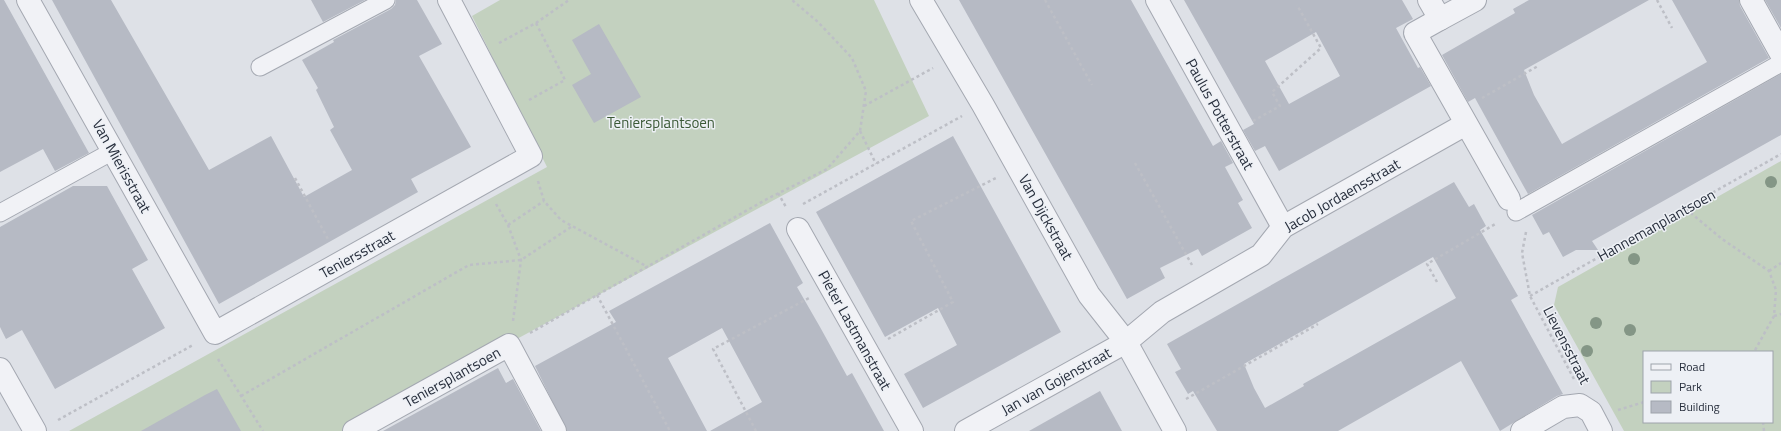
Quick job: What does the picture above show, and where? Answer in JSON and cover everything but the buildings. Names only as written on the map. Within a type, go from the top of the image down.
[{"type":"street","name":"Van Mierisstraat","points":[[28,0],[113,151],[210,335]]},
{"type":"street","name":"Van Dijckstraat","points":[[921,0],[983,105],[1089,295],[1126,342],[1175,431]]},
{"type":"street","name":"Paulus Potterstraat","points":[[1157,0],[1283,227]]},
{"type":"street","points":[[1429,0],[1440,19]]},
{"type":"street","points":[[1475,0],[1415,33],[1512,206]]},
{"type":"street","points":[[1752,0],[1781,54]]},
{"type":"street","name":"Teniersstraat","points":[[210,335],[531,156],[451,5]]},
{"type":"street","name":"Jacob Jordaensstraat","points":[[1126,342],[1162,312],[1261,255],[1283,227],[1462,118]]},
{"type":"street","name":"Pieter Lastmanstraat","points":[[798,229],[912,431]]},
{"type":"street","name":"Jan van Gojenstraat","points":[[966,431],[1126,342]]},
{"type":"street","points":[[509,345],[555,431]]},
{"type":"street","name":"Teniersplantsoen","points":[[354,431],[509,345]]},
{"type":"street","points":[[0,369],[43,427]]},
{"type":"street","points":[[1522,431],[1563,407],[1580,405],[1591,412],[1601,431]]},
{"type":"lane","points":[[260,67],[386,0]]},
{"type":"lane","points":[[1512,206],[1781,64]]},
{"type":"lane","points":[[0,213],[113,151]]},
{"type":"path","points":[[477,54],[536,23],[568,0]]},
{"type":"path","points":[[792,0],[818,22],[852,58],[866,90],[860,131],[876,164]]},
{"type":"path","points":[[1045,0],[1092,86]]},
{"type":"path","points":[[1657,0],[1672,28]]},
{"type":"path","points":[[1232,134],[1280,106],[1272,92],[1321,48],[1296,5]]},
{"type":"path","points":[[507,112],[565,80],[536,23]]},
{"type":"path","points":[[864,107],[954,57]]},
{"type":"path","points":[[1462,118],[1538,66]]},
{"type":"path","points":[[802,204],[983,105]]},
{"type":"path","name":"Teniersplantsoen","points":[[509,345],[767,199],[827,169],[860,131]]},
{"type":"path","name":"Hannemanplantsoen","points":[[1530,296],[1781,154]]},
{"type":"path","points":[[1135,163],[1204,288]]},
{"type":"path","points":[[867,350],[953,302],[911,221],[1018,167]]},
{"type":"path","points":[[295,178],[341,262]]},
{"type":"path","points":[[484,182],[508,225],[521,260],[509,345]]},
{"type":"path","points":[[508,225],[544,201],[561,220],[571,227],[648,267]]},
{"type":"path","points":[[1437,282],[1427,264],[1512,206],[1526,231],[1522,253],[1530,296]]},
{"type":"path","points":[[1686,208],[1722,239],[1769,270],[1776,290],[1774,316],[1755,351]]},
{"type":"path","points":[[241,396],[469,264],[521,260],[571,227]]},
{"type":"path","points":[[1769,270],[1781,263]]},
{"type":"path","points":[[756,431],[713,349],[830,286]]},
{"type":"path","points":[[596,295],[670,431]]},
{"type":"path","name":"Lievensstraat","points":[[1530,296],[1579,388],[1580,405]]},
{"type":"path","points":[[1774,316],[1781,314]]},
{"type":"path","points":[[1164,412],[1318,324]]},
{"type":"path","points":[[43,427],[210,335],[241,396],[263,431]]},
{"type":"green space","name":"Teniersplantsoen","points":[[500,0],[874,0],[929,116],[347,431],[69,431],[547,167],[472,16]]},
{"type":"green space","points":[[1781,161],[1781,431],[1624,431],[1554,305],[1558,287]]}]
